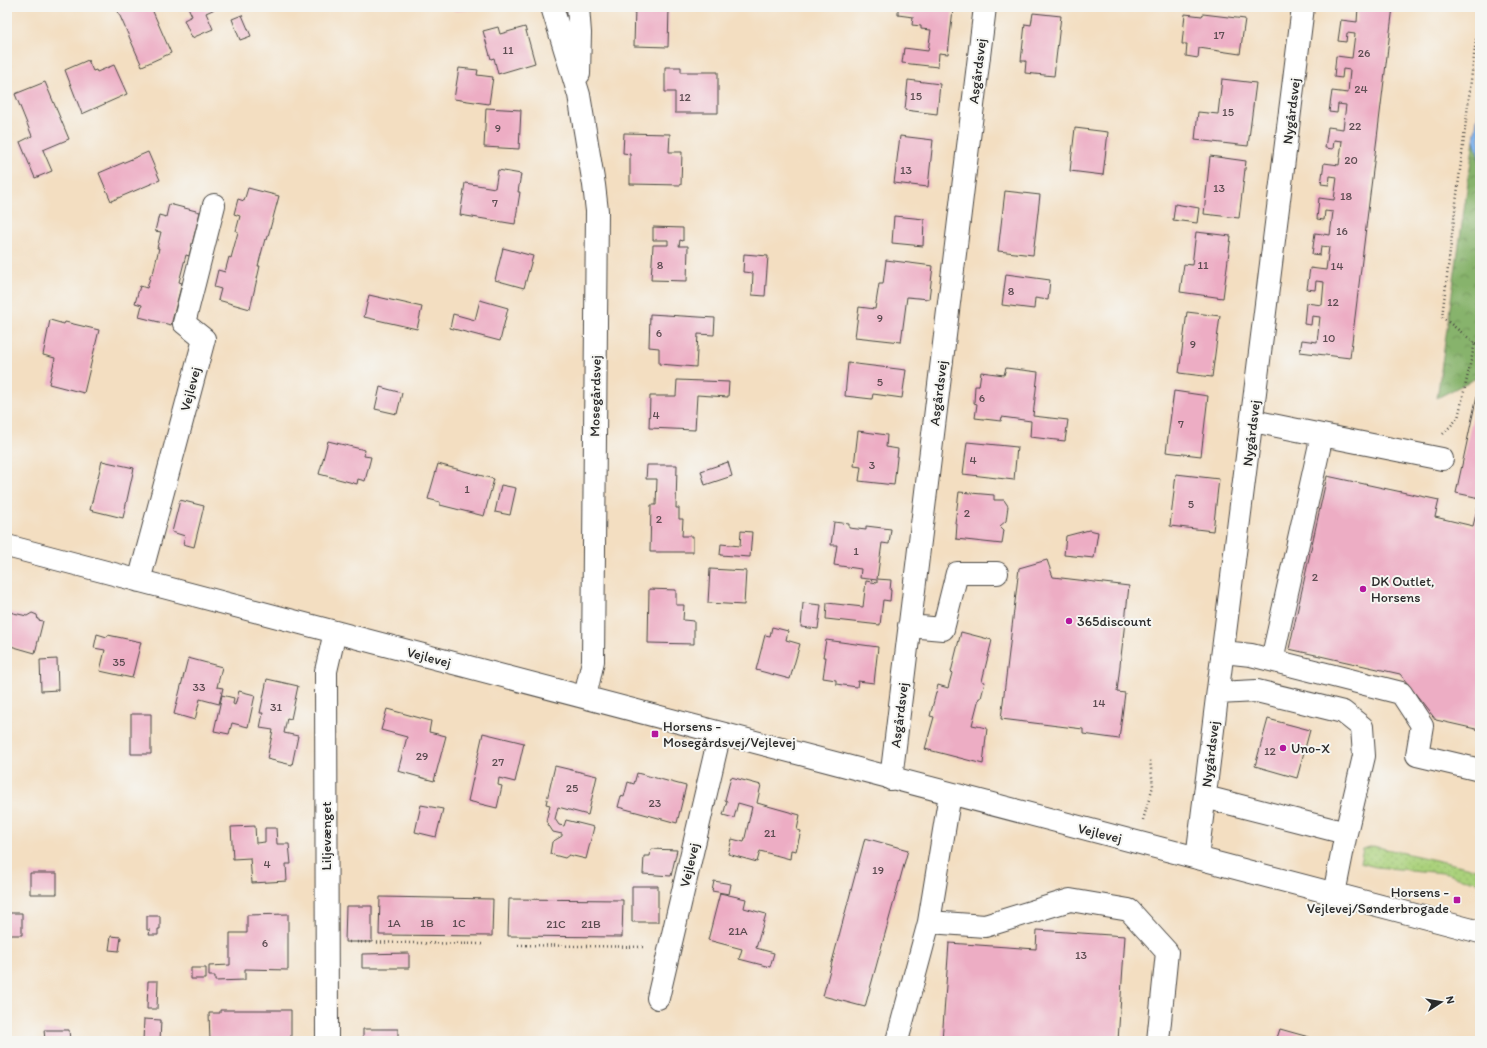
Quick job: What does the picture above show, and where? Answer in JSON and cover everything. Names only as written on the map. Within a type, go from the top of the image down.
[{"type":"street","name":"Mosegårdsvej","points":[[552,7],[579,95],[597,211],[593,661],[585,697]]},
{"type":"street","name":"Mosegårdsvej","points":[[578,7],[580,33],[579,95]]},
{"type":"street","name":"Asgårdsvej","points":[[891,779],[985,7]]},
{"type":"street","name":"Nygårdsvej","points":[[1197,858],[1303,7]]},
{"type":"street","name":"Vejlevej","points":[[139,581],[204,339],[184,323],[214,205]]},
{"type":"street","points":[[1252,421],[1433,457]]},
{"type":"street","points":[[1272,660],[1322,435]]},
{"type":"street","name":"Vejlevej","points":[[7,546],[585,697],[891,779],[1480,932]]},
{"type":"street","points":[[909,626],[943,629],[957,573],[997,573]]},
{"type":"street","name":"Liljevænget","points":[[327,1041],[326,671],[335,632]]},
{"type":"street","points":[[1223,652],[1251,655],[1401,693],[1422,725],[1417,755],[1480,770]]},
{"type":"street","points":[[1218,693],[1257,691],[1343,712],[1362,727],[1364,756],[1346,833],[1334,894]]},
{"type":"street","name":"Vejlevej","points":[[658,998],[720,733]]},
{"type":"street","points":[[897,1041],[929,922],[950,794]]},
{"type":"street","points":[[1205,797],[1346,833]]},
{"type":"street","points":[[929,922],[986,926],[1070,900],[1129,910],[1167,952],[1158,1041]]},
{"type":"path","points":[[1480,7],[1442,317],[1475,343],[1480,344]]},
{"type":"path","points":[[1433,457],[1458,418],[1475,343]]},
{"type":"path","points":[[1137,842],[1153,786],[1150,760]]},
{"type":"path","points":[[327,942],[483,944]]},
{"type":"path","points":[[518,945],[670,947]]},
{"type":"green space","points":[[1474,140],[1480,161],[1480,376],[1437,398]]},
{"type":"green space","points":[[1373,846],[1480,870],[1480,883],[1443,873],[1376,867],[1360,863],[1363,849]]},
{"type":"water","points":[[1480,100],[1480,161],[1474,140]]},
{"type":"building","points":[[116,7],[151,7],[171,53],[142,66]]},
{"type":"building","points":[[188,7],[219,7],[206,13],[213,29],[192,38],[184,20],[192,16]]},
{"type":"building","points":[[454,7],[483,7],[483,9],[454,11]]},
{"type":"building","points":[[635,7],[669,7],[668,47],[634,46]]},
{"type":"building","points":[[898,7],[933,7],[953,9],[948,54],[939,53],[938,67],[902,63],[904,48],[928,51],[931,30],[921,29],[921,26],[912,25],[913,17],[898,15]]},
{"type":"building","points":[[1358,7],[1393,7],[1350,358],[1300,352],[1302,340],[1317,342],[1320,317],[1312,316],[1311,325],[1304,324],[1306,303],[1322,305],[1324,282],[1316,281],[1315,290],[1307,289],[1310,268],[1326,270],[1329,247],[1321,246],[1320,255],[1312,254],[1315,233],[1330,235],[1333,212],[1325,211],[1324,220],[1317,219],[1319,198],[1334,200],[1337,177],[1330,176],[1329,185],[1321,184],[1324,163],[1339,165],[1342,141],[1334,140],[1333,149],[1325,148],[1328,127],[1343,129],[1346,105],[1338,104],[1337,113],[1329,112],[1332,91],[1348,93],[1350,70],[1343,69],[1342,78],[1334,77],[1336,56],[1352,58],[1355,34],[1347,33],[1346,42],[1338,41],[1341,20],[1357,22]]},
{"type":"building","points":[[1033,13],[1061,16],[1054,76],[1025,73],[1026,61],[1021,61],[1025,24],[1031,25]]},
{"type":"building","points":[[1185,14],[1202,16],[1203,14],[1245,19],[1240,54],[1199,48],[1198,58],[1186,56],[1187,44],[1182,44]]},
{"type":"building","points":[[242,15],[251,36],[240,40],[232,19]]},
{"type":"building","points":[[498,27],[500,34],[525,27],[535,63],[498,74],[494,58],[491,59],[483,31]]},
{"type":"building","points":[[88,60],[93,71],[96,70],[97,72],[114,65],[127,94],[82,114],[65,70]]},
{"type":"building","points":[[665,67],[681,67],[681,72],[718,72],[718,113],[675,113],[675,92],[665,92]]},
{"type":"building","points":[[459,68],[478,70],[477,75],[493,77],[489,104],[454,99]]},
{"type":"building","points":[[1222,79],[1256,83],[1248,146],[1195,140],[1198,112],[1218,114]]},
{"type":"building","points":[[908,80],[940,84],[937,114],[905,110]]},
{"type":"building","points":[[45,82],[69,139],[43,150],[52,171],[35,178],[20,142],[32,136],[15,94]]},
{"type":"building","points":[[486,108],[521,110],[519,149],[484,147]]},
{"type":"building","points":[[1075,128],[1108,132],[1103,175],[1070,171]]},
{"type":"building","points":[[624,133],[670,134],[669,152],[682,152],[681,185],[630,184],[630,154],[623,153]]},
{"type":"building","points":[[900,136],[933,140],[928,187],[894,183]]},
{"type":"building","points":[[148,152],[160,180],[111,201],[99,173]]},
{"type":"building","points":[[1210,156],[1246,161],[1239,218],[1204,214]]},
{"type":"building","points":[[498,170],[521,174],[515,224],[460,215],[465,183],[495,188]]},
{"type":"building","points":[[248,188],[279,196],[258,266],[260,266],[250,309],[218,300],[221,289],[214,287],[218,270],[225,272],[229,257],[231,258],[238,232],[236,231],[240,216],[234,214],[238,199],[244,201]]},
{"type":"building","points":[[1005,191],[1040,195],[1033,255],[998,251]]},
{"type":"building","points":[[169,204],[200,212],[189,256],[186,255],[179,282],[182,283],[171,325],[139,317],[142,305],[135,303],[140,286],[147,288],[151,274],[153,274],[161,232],[155,231],[159,215],[166,217]]},
{"type":"building","points":[[1175,204],[1199,208],[1197,223],[1173,220]]},
{"type":"building","points":[[894,216],[924,219],[923,246],[892,243]]},
{"type":"building","points":[[653,227],[683,228],[683,241],[680,240],[679,246],[688,246],[687,281],[651,280],[653,245],[668,245],[668,240],[653,240]]},
{"type":"building","points":[[1196,232],[1231,236],[1223,298],[1180,292],[1184,264],[1192,265]]},
{"type":"building","points":[[503,248],[533,256],[524,288],[495,280]]},
{"type":"building","points":[[744,254],[768,256],[765,296],[752,295],[753,273],[743,272]]},
{"type":"building","points":[[886,260],[933,266],[929,299],[907,297],[901,342],[855,337],[859,307],[875,309],[879,284],[883,284]]},
{"type":"building","points":[[1006,274],[1050,280],[1048,300],[1035,298],[1034,309],[1002,305]]},
{"type":"building","points":[[369,295],[422,307],[417,329],[364,317]]},
{"type":"building","points":[[480,300],[508,308],[500,341],[450,328],[453,314],[475,320]]},
{"type":"building","points":[[1187,312],[1220,316],[1212,377],[1179,373]]},
{"type":"building","points":[[650,314],[715,318],[714,335],[698,334],[696,367],[659,364],[659,348],[649,347]]},
{"type":"building","points":[[50,320],[99,330],[84,393],[49,384],[55,358],[43,355]]},
{"type":"building","points":[[848,363],[906,370],[902,398],[873,394],[872,399],[845,396]]},
{"type":"building","points":[[1006,368],[1038,372],[1033,416],[1068,420],[1065,441],[1030,437],[1031,421],[1002,417],[1001,421],[975,418],[977,404],[974,403],[975,386],[979,386],[981,372],[1004,375]]},
{"type":"building","points":[[677,380],[729,382],[728,397],[697,395],[695,430],[649,428],[650,396],[676,396]]},
{"type":"building","points":[[1480,386],[1480,498],[1456,493]]},
{"type":"building","points":[[380,387],[402,393],[397,414],[375,409]]},
{"type":"building","points":[[1174,391],[1208,396],[1201,456],[1166,452]]},
{"type":"building","points":[[858,431],[887,435],[886,447],[898,449],[894,485],[859,481],[861,467],[854,466]]},
{"type":"building","points":[[328,441],[365,450],[364,456],[371,457],[365,481],[358,479],[357,484],[319,474]]},
{"type":"building","points":[[967,442],[1017,447],[1014,480],[963,474]]},
{"type":"building","points":[[102,461],[134,468],[123,518],[90,510]]},
{"type":"building","points":[[728,462],[732,476],[705,485],[701,471]]},
{"type":"building","points":[[438,464],[494,479],[484,516],[440,505],[440,502],[428,499]]},
{"type":"building","points":[[647,465],[677,465],[676,508],[679,508],[679,519],[683,519],[682,536],[693,536],[693,552],[650,552],[651,505],[656,505],[657,479],[646,479]]},
{"type":"building","points":[[1176,474],[1219,479],[1213,531],[1170,526]]},
{"type":"building","points":[[1327,476],[1439,500],[1435,517],[1473,526],[1480,498],[1480,730],[1436,720],[1400,674],[1289,649]]},
{"type":"building","points":[[501,485],[516,488],[510,515],[495,512]]},
{"type":"building","points":[[959,492],[994,495],[994,500],[1004,500],[1008,506],[1006,521],[1000,526],[1004,530],[1002,544],[956,539],[957,524],[955,523]]},
{"type":"building","points":[[180,500],[204,506],[194,547],[183,544],[185,536],[172,532]]},
{"type":"building","points":[[834,522],[849,524],[849,528],[866,530],[866,526],[891,529],[889,544],[882,543],[877,579],[891,580],[890,601],[883,600],[880,625],[826,619],[827,603],[863,607],[866,581],[877,583],[877,580],[860,578],[861,569],[834,565],[837,545],[831,545]]},
{"type":"building","points":[[1089,530],[1098,532],[1094,558],[1064,555],[1066,536]]},
{"type":"building","points":[[741,531],[752,532],[750,557],[720,555],[721,544],[740,546]]},
{"type":"building","name":"365discount","points":[[1047,560],[1053,577],[1129,586],[1117,692],[1125,693],[1119,739],[1083,734],[1083,729],[1001,719],[1019,568]]},
{"type":"building","points":[[710,569],[746,571],[744,605],[708,603]]},
{"type":"building","points":[[649,589],[676,590],[676,605],[684,605],[683,620],[694,621],[694,644],[648,643]]},
{"type":"building","points":[[803,603],[821,605],[818,629],[801,627]]},
{"type":"building","points":[[9,612],[27,616],[32,613],[37,615],[38,620],[43,621],[35,653],[7,645],[7,619]]},
{"type":"building","points":[[772,627],[788,631],[786,640],[800,644],[790,679],[756,670],[765,635],[770,636]]},
{"type":"building","points":[[961,632],[992,640],[982,681],[985,682],[972,725],[987,728],[983,764],[925,749],[934,717],[930,716],[938,685],[948,688]]},
{"type":"building","points":[[97,634],[141,642],[132,678],[100,671],[105,650],[94,648]]},
{"type":"building","points":[[826,640],[878,647],[874,683],[858,681],[857,687],[836,684],[836,680],[823,678],[826,657],[823,657]]},
{"type":"building","points":[[188,658],[222,667],[217,687],[223,688],[219,704],[200,699],[195,720],[174,714]]},
{"type":"building","points":[[57,659],[58,690],[41,691],[40,660]]},
{"type":"building","points":[[267,679],[298,686],[291,719],[287,718],[284,733],[298,736],[292,765],[267,759],[273,730],[260,728],[263,713],[260,713]]},
{"type":"building","points":[[239,691],[255,695],[248,727],[232,723],[229,734],[214,731],[222,695],[234,698],[233,704],[235,705]]},
{"type":"building","points":[[387,709],[431,721],[429,732],[446,736],[434,781],[398,771],[407,737],[381,730]]},
{"type":"building","points":[[131,714],[151,714],[151,754],[131,754]]},
{"type":"building","name":"Uno-X","points":[[1268,719],[1310,730],[1297,778],[1255,766]]},
{"type":"building","points":[[483,733],[524,743],[515,782],[499,778],[498,785],[502,786],[497,808],[468,801]]},
{"type":"building","points":[[555,766],[597,776],[588,815],[558,807],[555,819],[559,825],[564,826],[566,820],[594,827],[586,859],[569,855],[565,858],[550,854],[552,842],[562,836],[562,834],[553,832],[546,821],[550,805],[546,804]]},
{"type":"building","points":[[637,773],[686,786],[677,823],[618,807],[621,796],[624,797],[628,782],[634,784]]},
{"type":"building","points":[[731,777],[761,785],[757,803],[800,815],[797,830],[801,831],[796,851],[791,850],[790,859],[760,851],[757,862],[728,854],[732,839],[744,842],[752,807],[738,803],[734,818],[723,815]]},
{"type":"building","points":[[421,805],[443,809],[436,837],[415,832]]},
{"type":"building","points":[[255,826],[256,843],[265,842],[265,828],[276,828],[277,844],[289,844],[291,864],[286,864],[287,881],[252,883],[250,858],[233,859],[231,827]]},
{"type":"building","points":[[865,838],[908,850],[865,1007],[823,996]]},
{"type":"building","points":[[651,849],[677,850],[671,876],[643,874],[644,856],[650,856]]},
{"type":"building","points":[[30,873],[57,873],[57,894],[30,894]]},
{"type":"building","points":[[714,881],[731,884],[729,894],[712,891]]},
{"type":"building","points":[[632,886],[658,886],[658,922],[632,922]]},
{"type":"building","points":[[720,893],[746,899],[744,908],[766,914],[756,948],[774,953],[770,967],[739,959],[742,949],[708,940]]},
{"type":"building","points":[[380,897],[493,899],[492,936],[379,935]]},
{"type":"building","points":[[509,899],[623,900],[622,937],[508,936]]},
{"type":"building","points":[[346,906],[372,906],[372,942],[345,942]]},
{"type":"building","points":[[7,913],[22,913],[22,935],[7,935]]},
{"type":"building","points":[[288,914],[288,970],[245,969],[245,980],[215,981],[215,976],[209,976],[209,966],[230,965],[230,933],[247,933],[247,915]]},
{"type":"building","points":[[147,916],[160,916],[160,929],[158,929],[158,935],[149,935],[150,930],[147,930]]},
{"type":"building","points":[[1037,930],[1125,936],[1118,1041],[942,1041],[949,943],[1036,949]]},
{"type":"building","points":[[111,936],[121,937],[119,951],[109,950]]},
{"type":"building","points":[[409,953],[409,968],[362,968],[362,954]]},
{"type":"building","points":[[191,968],[206,968],[206,979],[191,979]]},
{"type":"building","points":[[148,981],[158,981],[157,1009],[147,1009]]},
{"type":"building","points":[[220,1010],[291,1010],[291,1041],[210,1041],[209,1013],[220,1013]]},
{"type":"building","points":[[144,1019],[161,1020],[160,1041],[143,1041]]},
{"type":"building","points":[[363,1029],[398,1029],[398,1041],[363,1041]]},
{"type":"building","points":[[1280,1029],[1323,1041],[1276,1041]]},
{"type":"building","points":[[44,1030],[69,1030],[70,1040],[45,1040]]},
{"type":"place","name":"DK Outlet, Horsens","points":[[1363,589]]},
{"type":"place","name":"365discount","points":[[1069,621]]},
{"type":"place","name":"Horsens - Mosegårdsvej/Vejlevej","points":[[655,734]]},
{"type":"place","name":"Uno-X","points":[[1283,748]]},
{"type":"place","name":"Horsens - Vejlevej/Sønderbrogade","points":[[1457,900]]}]
